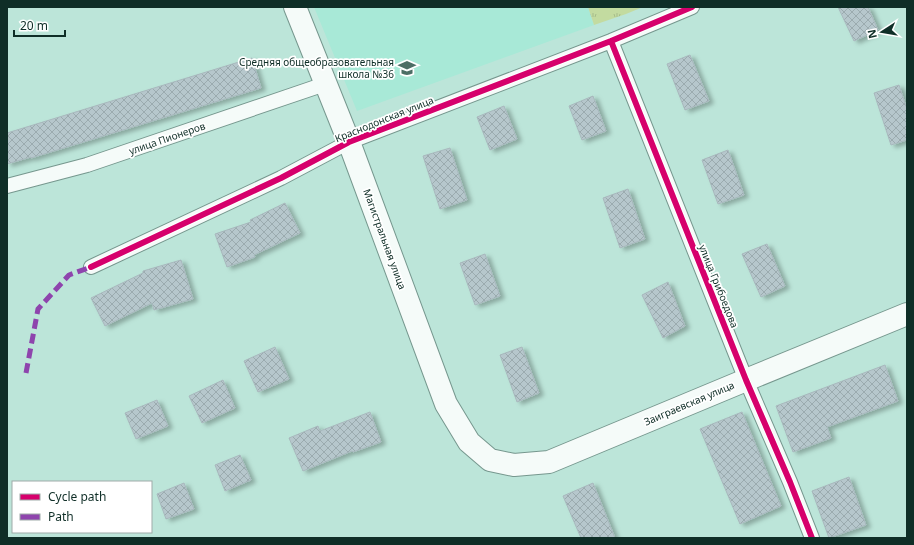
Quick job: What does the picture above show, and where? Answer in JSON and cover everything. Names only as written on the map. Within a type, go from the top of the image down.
[{"type":"main road","name":"Магистральная улица","points":[[295,7],[349,142],[446,404],[469,442],[490,460]]},
{"type":"main road","name":"Заиграевская улица","points":[[490,460],[514,465],[549,462],[907,314]]},
{"type":"street","name":"Краснодонская улица","points":[[91,267],[281,178],[349,142],[610,41],[692,7]]},
{"type":"street","name":"улица Грибоедова","points":[[610,41],[746,380],[790,482],[812,538]]},
{"type":"street","name":"улица Пионеров","points":[[7,186],[87,165],[325,84]]},
{"type":"shaded area","name":"Средняя общеобразовательная школа №36","points":[[314,7],[588,7],[594,25],[357,111]]},
{"type":"green space","points":[[588,7],[643,7],[594,25]]},
{"type":"building","points":[[838,7],[868,7],[878,30],[854,41]]},
{"type":"building","points":[[690,55],[709,101],[685,110],[667,64]]},
{"type":"building","points":[[252,58],[261,88],[7,164],[7,133]]},
{"type":"building","points":[[899,85],[907,109],[907,140],[891,145],[874,93]]},
{"type":"building","points":[[593,96],[606,131],[582,140],[569,106]]},
{"type":"building","points":[[504,106],[517,139],[490,150],[477,117]]},
{"type":"building","points":[[450,148],[467,200],[440,209],[423,156]]},
{"type":"building","points":[[728,150],[744,195],[718,204],[702,160]]},
{"type":"building","points":[[628,189],[645,239],[620,248],[603,198]]},
{"type":"building","points":[[285,203],[300,233],[254,255],[255,257],[227,267],[215,234],[251,222],[250,220]]},
{"type":"building","points":[[767,244],[785,286],[761,297],[742,254]]},
{"type":"building","points":[[485,254],[500,296],[475,305],[460,263]]},
{"type":"building","points":[[181,260],[193,299],[154,310],[152,303],[105,326],[91,298],[143,273],[143,271]]},
{"type":"building","points":[[668,282],[685,326],[663,338],[642,295]]},
{"type":"building","points":[[275,347],[289,379],[258,392],[244,361]]},
{"type":"building","points":[[522,347],[539,393],[517,402],[500,355]]},
{"type":"building","points":[[885,365],[898,401],[827,427],[831,438],[793,452],[776,406]]},
{"type":"building","points":[[223,380],[235,408],[202,423],[189,396]]},
{"type":"building","points":[[157,400],[168,426],[136,439],[125,413]]},
{"type":"building","points":[[370,412],[381,442],[353,452],[352,451],[303,471],[289,438],[318,426],[320,431]]},
{"type":"building","points":[[742,412],[781,506],[740,524],[700,429]]},
{"type":"building","points":[[240,455],[251,480],[225,491],[215,465]]},
{"type":"building","points":[[849,477],[866,525],[829,538],[812,491]]},
{"type":"building","points":[[184,483],[194,509],[166,519],[157,494]]},
{"type":"building","points":[[593,483],[615,538],[581,538],[563,496]]},
{"type":"marked path","points":[[26,373],[38,309],[69,275],[91,267]]},
{"type":"cycle path","points":[[91,267],[281,178],[349,142],[611,41],[692,7]]},
{"type":"cycle path","points":[[611,41],[746,380],[790,482],[812,538]]},
{"type":"place","name":"Средняя общеобразовательная школа №36","points":[[407,68]]}]
